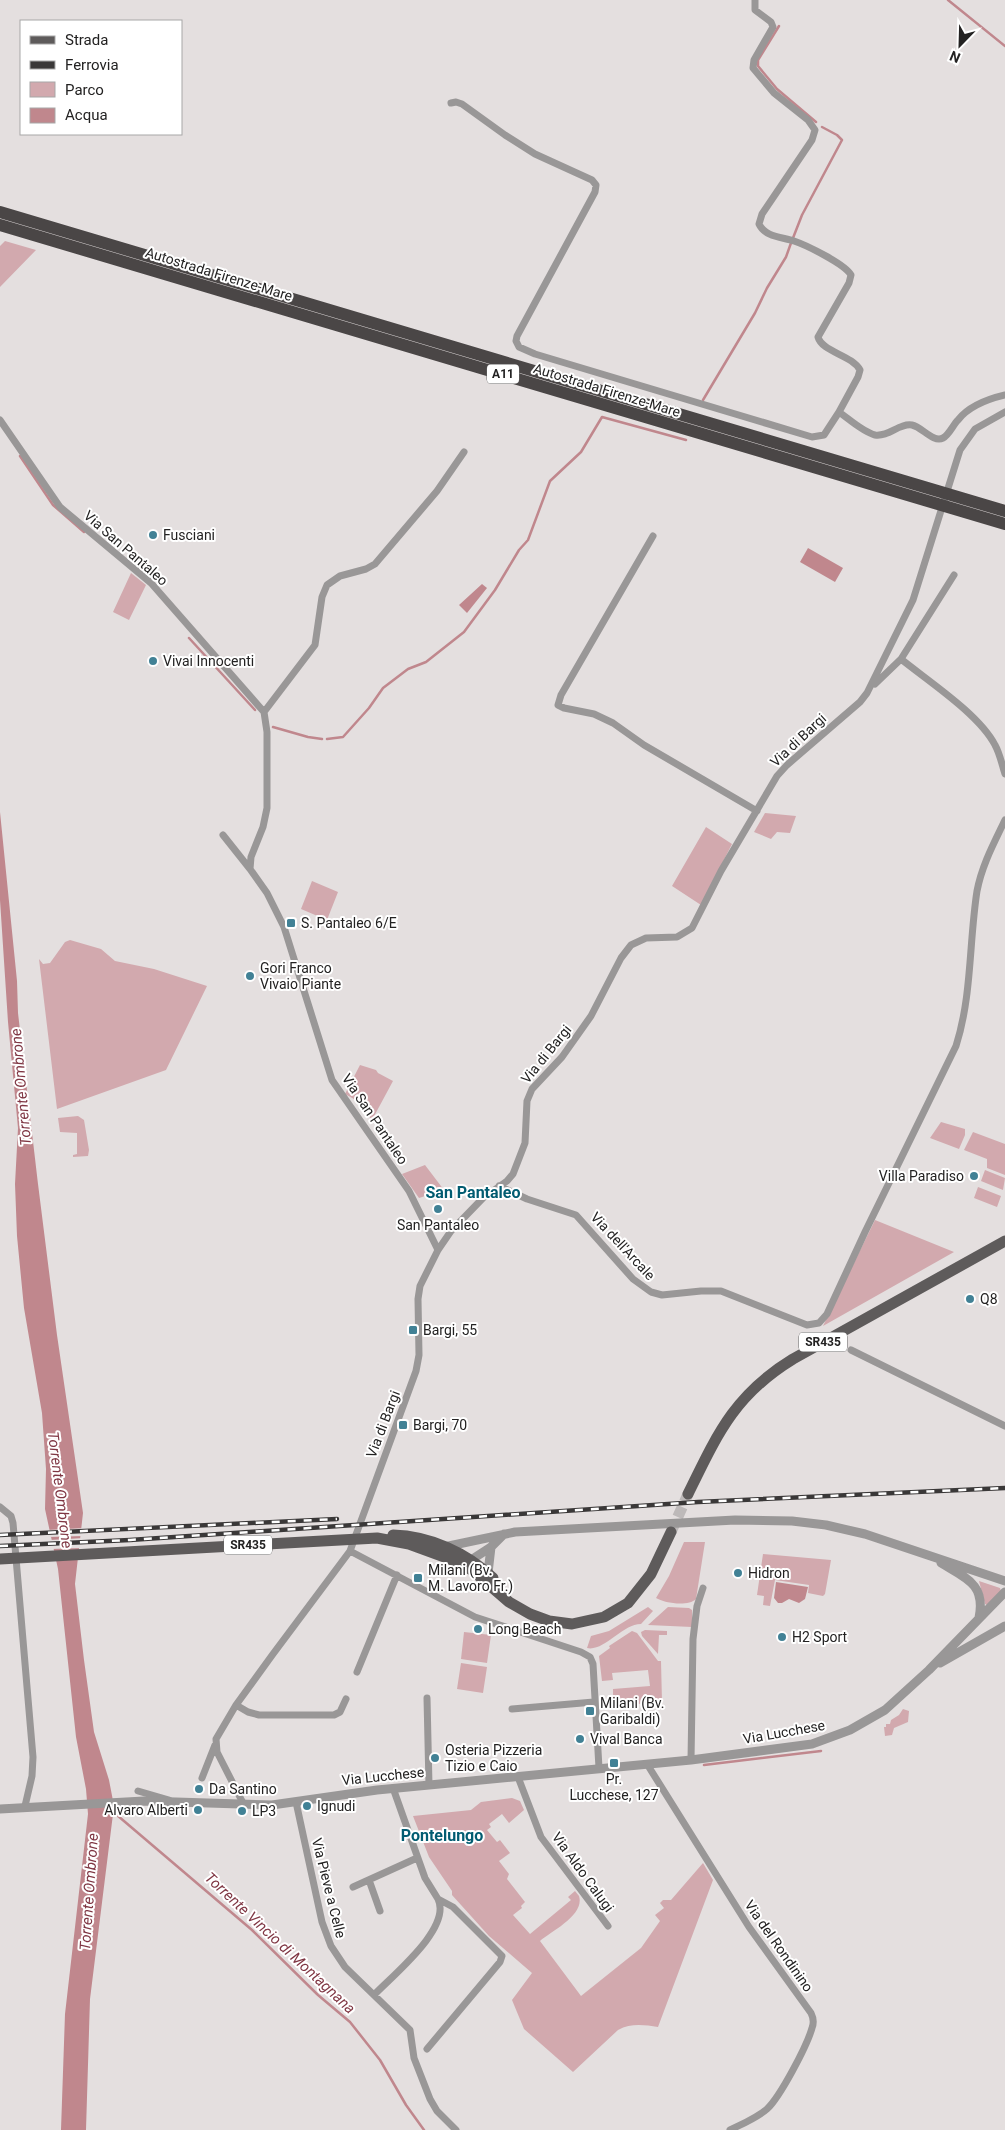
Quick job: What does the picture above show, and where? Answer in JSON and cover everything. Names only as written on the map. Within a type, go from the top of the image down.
[{"type":"highway","name":"Autostrada Firenze-Mare","points":[[0,212],[1005,512]]},
{"type":"highway","name":"Autostrada Firenze-Mare","points":[[0,225],[1005,524]]},
{"type":"main road","name":"SR435","points":[[688,1494],[713,1442],[727,1419],[767,1375],[1005,1241]]},
{"type":"main road","name":"SR435","points":[[4,1559],[405,1536],[444,1547],[488,1573],[514,1599],[519,1607],[543,1620],[566,1624],[596,1620],[613,1613],[628,1602],[645,1583],[671,1532]]},
{"type":"main road","points":[[371,1539],[417,1547],[466,1560],[486,1581],[512,1604],[519,1607]]},
{"type":"street","points":[[451,103],[462,104],[535,154],[592,180],[596,185],[595,192],[518,333],[516,340],[519,348],[812,437],[824,435],[839,412],[860,370],[852,361],[821,343],[818,337],[849,283],[851,275],[847,270],[830,259],[797,242],[770,234],[761,228],[759,224],[762,214],[812,140],[815,130],[808,120],[774,93],[753,68],[754,60],[771,34],[773,25],[756,11],[754,6],[755,0]]},
{"type":"street","points":[[839,412],[875,435],[885,434],[901,426],[910,425],[935,438],[941,439],[946,436],[966,412],[982,402],[1005,395]]},
{"type":"street","name":"Via di Bargi","points":[[202,1778],[220,1731],[236,1705],[350,1551],[416,1371],[419,1355],[418,1294],[438,1250],[477,1203],[513,1174],[525,1143],[527,1101],[530,1092],[562,1057],[591,1016],[625,952],[631,945],[642,939],[672,938],[685,934],[692,928],[718,876],[777,776],[787,765],[860,702],[871,688],[913,600],[954,465],[966,440],[975,429],[1005,412]]},
{"type":"street","name":"Via San Pantaleo","points":[[0,420],[60,507],[151,582],[264,712]]},
{"type":"street","points":[[250,869],[251,857],[263,827],[266,813],[266,732],[264,712],[315,644],[322,597],[327,585],[340,576],[366,569],[375,564],[437,490],[464,452]]},
{"type":"street","points":[[653,536],[558,705],[594,714],[613,723],[644,745],[758,811]]},
{"type":"street","points":[[871,688],[901,659],[954,575]]},
{"type":"street","points":[[901,659],[981,726],[996,745],[1005,774]]},
{"type":"street","name":"Via dell'Arcale","points":[[500,1186],[527,1199],[576,1215],[633,1279],[651,1292],[662,1295],[701,1291],[720,1292],[810,1325],[820,1323],[827,1314],[956,1046],[963,1019],[979,885],[987,856],[1005,820]]},
{"type":"street","name":"Via San Pantaleo","points":[[223,835],[267,893],[284,927],[332,1080],[409,1191],[438,1250]]},
{"type":"street","points":[[851,1350],[1005,1426]]},
{"type":"street","points":[[0,1507],[7,1511],[12,1520],[18,1568],[33,1757],[32,1776],[26,1806]]},
{"type":"street","points":[[444,1547],[504,1534],[742,1520],[792,1521],[836,1527],[865,1534],[1005,1581]]},
{"type":"street","points":[[466,1560],[490,1548],[504,1534]]},
{"type":"street","points":[[466,1560],[469,1548],[476,1540]]},
{"type":"street","points":[[488,1573],[490,1548]]},
{"type":"street","points":[[350,1551],[479,1619],[587,1655],[593,1664],[599,1768]]},
{"type":"street","points":[[924,1553],[964,1577],[976,1587],[981,1600],[978,1619]]},
{"type":"street","points":[[357,1672],[397,1575]]},
{"type":"street","points":[[691,1760],[692,1639],[697,1606],[703,1588]]},
{"type":"street","name":"Via Lucchese","points":[[0,1809],[26,1806],[144,1801],[244,1805],[296,1802],[392,1788],[691,1760],[801,1746],[825,1741],[856,1727],[885,1710],[929,1670],[1005,1592]]},
{"type":"street","name":"Via Lucchese","points":[[929,1670],[1005,1626]]},
{"type":"street","name":"Via Lucchese","points":[[991,1634],[1005,1632]]},
{"type":"street","points":[[427,1698],[429,1785]]},
{"type":"street","points":[[236,1705],[248,1712],[259,1715],[334,1715],[340,1712],[346,1699]]},
{"type":"street","points":[[512,1709],[594,1702]]},
{"type":"street","points":[[215,1745],[244,1805]]},
{"type":"street","name":"Via del Rondinino","points":[[647,1764],[749,1927],[813,2017],[811,2032],[776,2098],[766,2110],[730,2130]]},
{"type":"street","name":"Via Aldo Calugi","points":[[518,1777],[538,1830],[546,1844],[608,1926]]},
{"type":"street","points":[[374,1995],[433,1934],[442,1910],[438,1899],[425,1878],[392,1788]]},
{"type":"street","points":[[138,1791],[175,1801]]},
{"type":"street","name":"Via Pieve a Celle","points":[[296,1802],[309,1866],[327,1938],[344,1967],[410,2030],[414,2058],[430,2099],[437,2111],[456,2130]]},
{"type":"street","points":[[353,1887],[417,1858]]},
{"type":"street","points":[[369,1880],[380,1910]]},
{"type":"street","points":[[427,2049],[502,1958],[500,1952],[453,1907],[438,1899]]},
{"type":"green space","points":[[5,241],[36,250],[0,287],[0,246]]},
{"type":"green space","points":[[131,573],[146,585],[129,620],[113,612]]},
{"type":"green space","points":[[765,813],[796,816],[790,833],[777,832],[771,839],[754,832]]},
{"type":"green space","points":[[706,827],[732,844],[701,905],[672,886]]},
{"type":"green space","points":[[312,881],[338,892],[327,920],[301,909]]},
{"type":"green space","points":[[70,940],[101,949],[115,961],[154,969],[207,986],[166,1070],[57,1109],[39,959],[43,964],[50,963],[65,942]]},
{"type":"green space","points":[[360,1065],[376,1070],[393,1081],[372,1120],[367,1114],[370,1108],[345,1094]]},
{"type":"green space","points":[[78,1116],[84,1120],[89,1150],[88,1156],[73,1157],[73,1155],[77,1154],[77,1133],[60,1132],[58,1118]]},
{"type":"green space","points":[[941,1122],[965,1129],[965,1135],[959,1149],[930,1138]]},
{"type":"green space","points":[[973,1132],[1005,1144],[1005,1175],[987,1168],[987,1159],[964,1150]]},
{"type":"green space","points":[[425,1165],[444,1190],[419,1198],[402,1174]]},
{"type":"green space","points":[[985,1170],[1005,1178],[1003,1190],[981,1181]]},
{"type":"green space","points":[[978,1187],[1001,1196],[997,1207],[974,1198]]},
{"type":"green space","points":[[875,1220],[954,1252],[823,1326]]},
{"type":"green space","points":[[684,1542],[705,1542],[696,1599],[682,1604],[660,1600],[656,1598],[669,1576]]},
{"type":"green space","points":[[763,1554],[831,1560],[825,1594],[823,1596],[808,1593],[809,1585],[775,1580],[770,1606],[763,1605],[764,1596],[757,1595]]},
{"type":"green space","points":[[979,1581],[1000,1588],[1001,1591],[987,1605],[985,1604]]},
{"type":"green space","points":[[648,1607],[653,1611],[641,1624],[627,1628],[600,1646],[587,1648],[591,1636],[609,1631]]},
{"type":"green space","points":[[668,1607],[689,1608],[692,1610],[692,1627],[648,1625]]},
{"type":"green space","points":[[645,1630],[667,1631],[667,1635],[659,1635],[658,1654],[642,1636],[641,1632]]},
{"type":"green space","points":[[632,1631],[637,1633],[658,1661],[661,1661],[662,1702],[613,1706],[613,1689],[650,1686],[648,1670],[612,1673],[613,1680],[602,1681],[599,1656],[610,1648],[609,1646]]},
{"type":"green space","points":[[464,1632],[491,1635],[487,1663],[461,1659]]},
{"type":"green space","points":[[461,1663],[487,1667],[483,1693],[457,1689]]},
{"type":"green space","points":[[903,1709],[909,1711],[908,1722],[894,1728],[892,1735],[885,1736],[884,1727],[886,1727],[886,1724],[890,1724],[891,1720],[899,1715]]},
{"type":"green space","points":[[512,1798],[520,1801],[524,1810],[509,1823],[502,1814],[489,1824],[491,1827],[487,1830],[497,1842],[500,1840],[510,1853],[499,1861],[509,1874],[507,1879],[525,1902],[521,1906],[522,1908],[513,1915],[530,1934],[571,1900],[568,1897],[575,1891],[579,1896],[580,1903],[577,1910],[566,1922],[540,1941],[581,1996],[641,1948],[660,1921],[655,1915],[664,1908],[660,1903],[663,1900],[671,1900],[703,1863],[713,1880],[658,2027],[633,2025],[618,2030],[573,2072],[524,2029],[512,2000],[532,1973],[489,1936],[452,1895],[452,1891],[429,1857],[413,1816],[471,1810],[481,1802]]},
{"type":"water","points":[[808,548],[843,568],[835,582],[800,562]]},
{"type":"water","points":[[482,584],[487,588],[467,613],[459,605]]},
{"type":"water","name":"Torrente Ombrone","points":[[0,812],[17,981],[18,1013],[38,1184],[57,1335],[83,1513],[75,1584],[94,1732],[109,1780],[114,1806],[90,1999],[86,2130],[61,2130],[65,2014],[88,1814],[86,1789],[76,1737],[58,1569],[45,1509],[46,1469],[42,1413],[24,1308],[17,1236],[15,1184],[18,1128],[8,1022],[0,900]]},
{"type":"water","points":[[776,1582],[808,1587],[805,1599],[799,1603],[789,1599],[778,1603],[774,1598]]},
{"type":"pier","points":[[85,1528],[84,1536],[49,1537],[47,1530]]},
{"type":"pier","points":[[84,1538],[82,1548],[51,1549],[50,1540]]},
{"type":"waterway","points":[[948,0],[1005,46]]},
{"type":"waterway","points":[[779,26],[758,60],[758,66],[777,89],[816,122]]},
{"type":"waterway","points":[[793,238],[802,215],[842,140],[822,127]]},
{"type":"waterway","points":[[703,400],[755,313],[767,288],[786,257],[791,243]]},
{"type":"waterway","points":[[327,739],[343,737],[369,708],[383,688],[408,669],[426,662],[464,632],[495,590],[519,550],[528,540],[550,481],[581,452],[602,417],[686,440]]},
{"type":"waterway","points":[[20,456],[53,505],[84,532]]},
{"type":"waterway","points":[[189,638],[255,710]]},
{"type":"waterway","points":[[273,727],[322,739]]},
{"type":"waterway","points":[[704,1765],[821,1751]]},
{"type":"waterway","name":"Torrente Vincio di Montagnana","points":[[111,1810],[252,1930],[318,1995],[350,2022],[380,2060],[406,2105],[424,2130]]},
{"type":"tunnel","points":[[671,1532],[688,1494]]},
{"type":"railway","points":[[0,1546],[130,1540],[698,1502],[1005,1488]]},
{"type":"railway","points":[[0,1535],[337,1519]]},
{"type":"place","name":"Fusciani","points":[[153,535]]},
{"type":"place","name":"Vivai Innocenti","points":[[153,661]]},
{"type":"place","name":"S. Pantaleo 6/E","points":[[291,923]]},
{"type":"place","name":"Gori Franco Vivaio Piante","points":[[250,976]]},
{"type":"place","name":"Villa Paradiso","points":[[974,1176]]},
{"type":"place","name":"San Pantaleo","points":[[438,1209]]},
{"type":"place","name":"Q8","points":[[970,1299]]},
{"type":"place","name":"Bargi, 55","points":[[413,1330]]},
{"type":"place","name":"Bargi, 70","points":[[403,1425]]},
{"type":"place","name":"Hidron","points":[[738,1573]]},
{"type":"place","name":"Milani (Bv. M. Lavoro Fr.)","points":[[418,1578]]},
{"type":"place","name":"Long Beach","points":[[478,1629]]},
{"type":"place","name":"H2 Sport","points":[[782,1637]]},
{"type":"place","name":"Milani (Bv. Garibaldi)","points":[[590,1711]]},
{"type":"place","name":"Vival Banca","points":[[580,1739]]},
{"type":"place","name":"Osteria Pizzeria Tizio e Caio","points":[[435,1758]]},
{"type":"place","name":"Pr. Lucchese, 127","points":[[614,1763]]},
{"type":"place","name":"Da Santino","points":[[199,1789]]},
{"type":"place","name":"Ignudi","points":[[307,1806]]},
{"type":"place","name":"Alvaro Alberti","points":[[198,1810]]},
{"type":"place","name":"LP3","points":[[242,1811]]},
{"type":"district","name":"San Pantaleo","points":[[473,1192]]},
{"type":"district","name":"Pontelungo","points":[[442,1835]]}]
